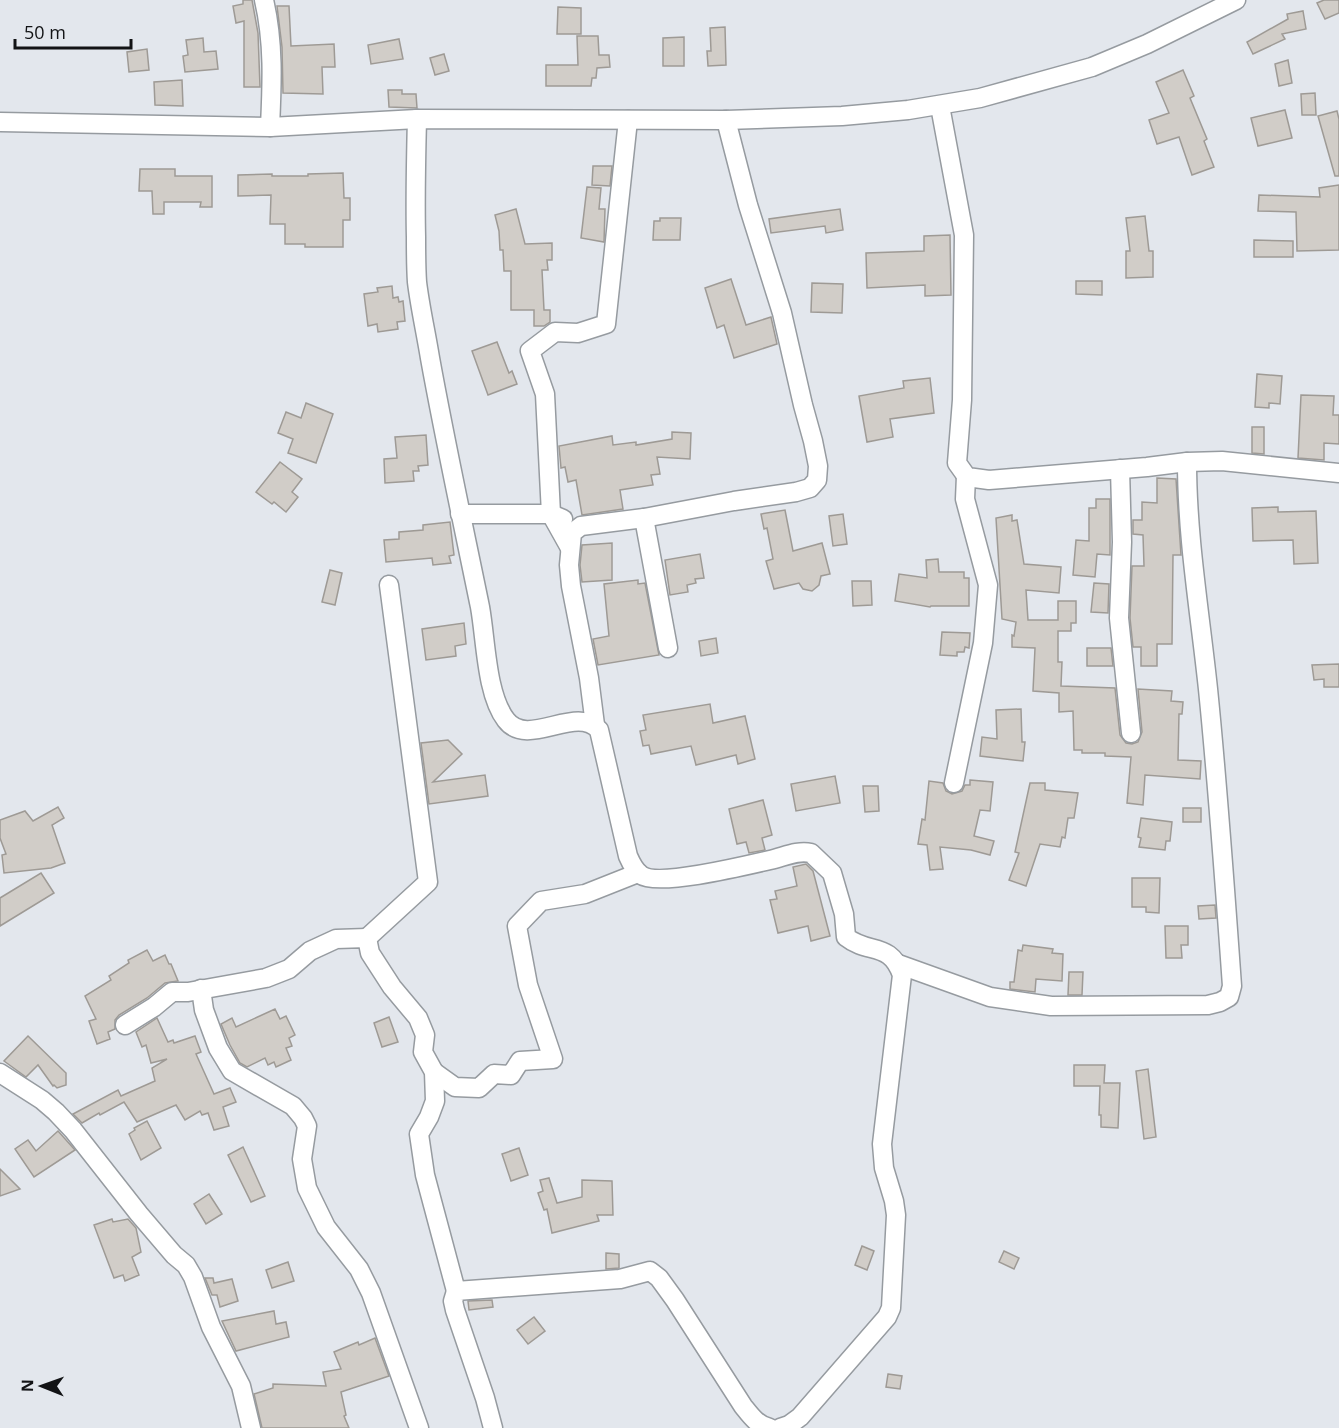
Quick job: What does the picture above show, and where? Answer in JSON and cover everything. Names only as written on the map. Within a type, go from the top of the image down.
[{"type":"street","points":[[264,0],[270,27],[273,73],[270,127]]},
{"type":"street","points":[[0,123],[270,127],[417,119],[726,120],[842,116],[940,106],[980,98],[1092,67],[1147,44],[1236,0]]},
{"type":"street","points":[[940,106],[964,235],[962,400],[957,463],[966,476],[975,480],[989,480],[1187,462],[1222,461],[1339,473]]},
{"type":"street","points":[[417,119],[415,180],[417,281],[444,434],[480,610],[496,706],[508,723],[520,730],[539,730],[569,722],[595,725]]},
{"type":"street","points":[[570,548],[551,514],[545,394],[530,351],[555,332],[578,333],[606,324],[628,120]]},
{"type":"street","points":[[460,514],[551,514],[581,526],[644,518],[796,492],[810,488],[817,480],[818,466],[813,441],[782,313],[748,205],[726,120]]},
{"type":"street","points":[[898,964],[990,997],[1051,1006],[1209,1005],[1229,997],[1232,986],[1224,871],[1208,690],[1187,511],[1187,462]]},
{"type":"street","points":[[1120,469],[1122,542],[1119,618],[1131,733]]},
{"type":"street","points":[[954,783],[983,643],[988,585],[965,499],[966,476]]},
{"type":"street","points":[[644,518],[668,648]]},
{"type":"street","points":[[581,526],[572,533],[569,565],[571,586],[589,678],[595,725],[603,742],[613,798],[628,856],[638,873],[648,878],[687,876],[771,860],[794,853],[811,852],[832,873],[844,914],[846,937],[855,944],[883,951],[893,957],[902,975],[882,1144],[884,1168],[896,1215],[891,1308],[887,1317],[800,1417],[780,1428]]},
{"type":"street","points":[[125,1025],[154,1007],[172,992],[266,978],[289,969],[310,951],[336,939],[367,938],[428,882],[388,585]]},
{"type":"street","points":[[367,938],[370,953],[375,962],[418,1018],[424,1035],[423,1052],[434,1072],[455,1087],[479,1088],[494,1074],[511,1075],[520,1061],[553,1059],[528,985],[517,926],[542,901],[585,894],[638,873]]},
{"type":"street","points":[[201,989],[204,1010],[218,1048],[232,1071],[293,1106],[307,1126],[302,1159],[307,1188],[326,1227],[359,1269],[371,1293],[419,1428]]},
{"type":"street","points":[[434,1072],[435,1101],[419,1134],[425,1175],[456,1291],[453,1301],[455,1310],[493,1428]]},
{"type":"street","points":[[0,1073],[42,1100],[56,1112],[73,1130],[139,1214],[174,1255],[186,1265],[193,1277],[211,1327],[241,1386],[251,1428]]},
{"type":"street","points":[[456,1291],[620,1279],[650,1271],[659,1278],[743,1406],[762,1426]]},
{"type":"building","points":[[243,0],[252,0],[258,33],[260,87],[244,87],[244,21],[236,23],[233,6],[243,4]]},
{"type":"building","points":[[1324,0],[1339,0],[1339,13],[1325,19],[1317,3]]},
{"type":"building","points":[[277,6],[289,6],[291,46],[334,44],[335,67],[322,67],[323,94],[283,93],[282,47]]},
{"type":"building","points":[[558,7],[581,8],[581,34],[557,34]]},
{"type":"building","points":[[1303,11],[1306,29],[1282,34],[1285,39],[1253,54],[1247,42],[1288,19],[1287,14]]},
{"type":"building","points":[[725,27],[726,65],[708,66],[707,51],[711,51],[710,28]]},
{"type":"building","points":[[577,36],[598,36],[599,55],[609,55],[610,67],[597,68],[596,78],[592,78],[591,86],[546,86],[546,65],[578,65]]},
{"type":"building","points":[[684,37],[684,66],[663,66],[663,38]]},
{"type":"building","points":[[203,38],[204,52],[216,51],[218,69],[185,72],[183,56],[188,55],[186,40]]},
{"type":"building","points":[[399,39],[403,59],[371,64],[368,45]]},
{"type":"building","points":[[147,49],[149,70],[129,72],[127,52]]},
{"type":"building","points":[[444,54],[449,71],[435,75],[430,58]]},
{"type":"building","points":[[1288,60],[1292,83],[1279,86],[1275,64]]},
{"type":"building","points":[[1183,70],[1194,96],[1190,98],[1207,139],[1204,141],[1214,167],[1192,175],[1179,137],[1157,144],[1149,120],[1169,113],[1156,82]]},
{"type":"building","points":[[182,80],[183,106],[155,105],[154,82]]},
{"type":"building","points":[[388,90],[402,90],[402,94],[416,94],[417,108],[389,107]]},
{"type":"building","points":[[1315,93],[1316,115],[1302,115],[1301,94]]},
{"type":"building","points":[[1285,110],[1292,138],[1258,146],[1251,118]]},
{"type":"building","points":[[1337,111],[1339,176],[1335,176],[1318,116]]},
{"type":"building","points":[[593,166],[612,166],[610,186],[592,185]]},
{"type":"building","points":[[140,169],[175,169],[175,176],[212,176],[212,207],[200,207],[201,202],[164,202],[164,214],[153,214],[152,191],[139,191]]},
{"type":"building","points":[[343,173],[344,198],[350,198],[350,220],[343,220],[343,247],[305,247],[305,244],[285,244],[285,224],[270,224],[271,195],[238,196],[238,175],[308,176],[308,174]]},
{"type":"building","points":[[1339,185],[1339,250],[1297,251],[1296,212],[1258,211],[1259,195],[1320,197],[1319,188]]},
{"type":"building","points":[[587,187],[601,188],[599,209],[605,209],[604,242],[581,238]]},
{"type":"building","points":[[516,209],[525,244],[552,243],[552,260],[547,260],[548,270],[542,270],[544,310],[550,310],[550,322],[544,326],[534,326],[534,310],[511,310],[511,271],[504,271],[503,250],[500,250],[495,215]]},
{"type":"building","points":[[840,209],[843,230],[826,233],[825,226],[771,233],[769,219]]},
{"type":"building","points":[[1145,216],[1149,251],[1153,251],[1153,277],[1126,278],[1126,251],[1130,251],[1126,218]]},
{"type":"building","points":[[660,218],[681,218],[680,240],[653,240],[654,221],[660,221]]},
{"type":"building","points":[[950,235],[951,295],[925,296],[925,285],[867,288],[866,253],[924,251],[924,236]]},
{"type":"building","points":[[1254,240],[1293,241],[1293,257],[1254,257]]},
{"type":"building","points":[[731,279],[746,325],[771,317],[777,344],[734,358],[724,325],[717,328],[705,288]]},
{"type":"building","points":[[1076,281],[1102,281],[1102,295],[1076,294]]},
{"type":"building","points":[[812,283],[843,284],[842,313],[811,312]]},
{"type":"building","points":[[392,286],[393,298],[398,297],[399,302],[403,301],[405,321],[397,322],[398,329],[378,332],[377,324],[368,326],[364,294],[378,292],[377,288]]},
{"type":"building","points":[[497,342],[509,373],[512,371],[517,384],[488,395],[472,351]]},
{"type":"building","points":[[1257,374],[1282,376],[1280,404],[1269,403],[1269,408],[1255,407]]},
{"type":"building","points":[[930,378],[934,413],[890,419],[893,437],[867,442],[859,396],[904,388],[903,381]]},
{"type":"building","points":[[1301,395],[1334,396],[1333,415],[1339,415],[1339,444],[1324,443],[1324,460],[1298,458]]},
{"type":"building","points":[[306,403],[333,414],[316,463],[288,453],[293,439],[278,433],[286,412],[301,418]]},
{"type":"building","points":[[1252,427],[1264,427],[1264,454],[1252,453]]},
{"type":"building","points":[[672,432],[691,433],[690,459],[657,457],[660,474],[651,475],[653,485],[620,490],[623,509],[582,515],[576,480],[568,482],[565,467],[561,468],[559,446],[612,436],[613,445],[636,442],[636,445],[672,439]]},
{"type":"building","points":[[426,435],[428,465],[418,466],[419,471],[413,471],[414,481],[385,483],[384,459],[397,458],[395,437]]},
{"type":"building","points":[[280,462],[302,479],[292,492],[298,497],[286,512],[256,492]]},
{"type":"building","points":[[1157,478],[1176,479],[1181,555],[1173,555],[1172,644],[1157,644],[1157,666],[1141,666],[1141,647],[1133,647],[1130,618],[1132,566],[1144,566],[1143,535],[1133,534],[1133,520],[1142,520],[1142,502],[1157,503]]},
{"type":"building","points":[[1096,499],[1110,499],[1110,555],[1097,554],[1095,577],[1073,575],[1076,540],[1089,541],[1089,508],[1096,508]]},
{"type":"building","points":[[1278,507],[1278,512],[1316,511],[1318,563],[1294,564],[1293,540],[1253,541],[1252,508]]},
{"type":"building","points":[[785,510],[793,551],[822,543],[830,574],[821,576],[819,585],[812,591],[803,589],[799,583],[774,589],[766,561],[773,559],[767,528],[764,529],[761,514]]},
{"type":"building","points":[[843,514],[847,544],[833,546],[829,516]]},
{"type":"building","points":[[1012,515],[1012,521],[1017,520],[1024,564],[1061,567],[1059,593],[1026,590],[1028,620],[1058,620],[1058,601],[1076,601],[1076,623],[1071,623],[1071,631],[1058,631],[1058,662],[1062,662],[1061,686],[1115,688],[1120,735],[1126,743],[1132,744],[1138,742],[1142,732],[1138,689],[1172,691],[1171,701],[1183,702],[1182,714],[1179,714],[1178,760],[1201,761],[1200,779],[1145,775],[1143,805],[1127,803],[1131,757],[1105,756],[1105,753],[1082,753],[1082,750],[1074,750],[1073,711],[1059,712],[1059,693],[1033,691],[1035,648],[1012,647],[1012,635],[1014,636],[1016,622],[1002,619],[996,518]]},
{"type":"building","points":[[450,522],[454,555],[449,556],[451,563],[433,565],[432,558],[386,562],[384,540],[399,539],[399,532],[423,530],[423,525]]},
{"type":"building","points":[[612,543],[612,580],[582,582],[580,565],[582,545]]},
{"type":"building","points":[[700,554],[704,578],[695,579],[696,583],[687,585],[688,592],[670,595],[665,560]]},
{"type":"building","points":[[938,559],[939,572],[964,572],[964,578],[969,578],[969,606],[930,607],[895,601],[899,574],[927,578],[926,560]]},
{"type":"building","points":[[330,570],[342,573],[335,605],[322,602]]},
{"type":"building","points":[[638,580],[638,584],[645,583],[659,655],[598,665],[593,639],[609,636],[604,584]]},
{"type":"building","points":[[852,581],[871,581],[872,605],[853,606]]},
{"type":"building","points":[[1094,583],[1109,584],[1108,613],[1091,612]]},
{"type":"building","points":[[464,623],[466,644],[455,646],[456,656],[426,660],[422,629]]},
{"type":"building","points":[[942,632],[970,633],[969,648],[965,647],[964,652],[957,652],[957,656],[940,655]]},
{"type":"building","points":[[716,638],[718,653],[701,656],[699,641]]},
{"type":"building","points":[[1087,648],[1111,648],[1113,666],[1087,666]]},
{"type":"building","points":[[1339,664],[1339,687],[1324,687],[1324,679],[1314,680],[1312,665]]},
{"type":"building","points":[[710,704],[713,723],[745,716],[755,759],[738,764],[736,755],[696,765],[691,746],[651,754],[649,745],[643,746],[640,731],[646,730],[643,715]]},
{"type":"building","points":[[1021,709],[1022,742],[1025,742],[1023,761],[980,756],[982,737],[997,739],[996,710]]},
{"type":"building","points":[[448,740],[462,754],[433,782],[485,775],[488,796],[429,804],[421,743]]},
{"type":"building","points":[[835,776],[840,803],[796,811],[791,784]]},
{"type":"building","points":[[970,780],[993,782],[990,811],[980,810],[974,836],[994,841],[990,855],[971,850],[940,847],[943,869],[930,870],[927,845],[918,844],[922,819],[925,820],[929,781],[943,783],[946,791],[952,794],[962,791],[965,785],[970,785]]},
{"type":"building","points":[[1030,783],[1045,783],[1045,790],[1078,793],[1074,818],[1068,818],[1065,838],[1062,837],[1060,847],[1040,844],[1026,886],[1009,880],[1019,853],[1015,852]]},
{"type":"building","points":[[863,786],[878,786],[879,811],[865,812]]},
{"type":"building","points":[[763,800],[772,835],[762,838],[765,850],[749,853],[746,842],[737,844],[729,809]]},
{"type":"building","points":[[58,807],[64,818],[52,825],[65,863],[51,868],[4,873],[2,855],[6,854],[0,838],[0,820],[25,811],[33,821]]},
{"type":"building","points":[[1183,808],[1201,808],[1201,822],[1183,822]]},
{"type":"building","points":[[1141,818],[1172,822],[1170,841],[1166,841],[1165,850],[1139,847]]},
{"type":"building","points":[[806,864],[813,871],[830,936],[811,941],[808,926],[778,933],[770,900],[777,899],[775,891],[797,886],[793,867]]},
{"type":"building","points":[[41,873],[54,893],[0,926],[0,898]]},
{"type":"building","points":[[1132,878],[1160,878],[1159,913],[1146,912],[1146,907],[1132,907]]},
{"type":"building","points":[[1215,905],[1216,918],[1199,919],[1198,906]]},
{"type":"building","points":[[1165,926],[1188,926],[1188,945],[1181,945],[1182,958],[1166,958]]},
{"type":"building","points":[[1023,945],[1053,949],[1052,953],[1063,954],[1062,981],[1036,979],[1035,992],[1010,989],[1010,982],[1014,982],[1018,950],[1022,951]]},
{"type":"building","points":[[147,950],[153,961],[165,955],[178,981],[165,983],[147,998],[119,1015],[115,1020],[115,1029],[108,1032],[110,1039],[97,1044],[89,1021],[96,1019],[85,996],[111,980],[109,976],[129,963],[128,960]]},
{"type":"building","points":[[1069,972],[1083,972],[1082,995],[1068,995]]},
{"type":"building","points":[[275,1009],[280,1019],[286,1016],[295,1035],[289,1038],[292,1046],[286,1048],[291,1060],[276,1067],[274,1062],[268,1065],[265,1058],[247,1067],[240,1063],[221,1024],[232,1018],[236,1027]]},
{"type":"building","points":[[389,1017],[398,1042],[382,1047],[374,1023]]},
{"type":"building","points":[[157,1018],[168,1042],[173,1040],[174,1043],[195,1036],[201,1052],[196,1054],[214,1094],[230,1088],[236,1102],[223,1107],[229,1126],[214,1130],[208,1113],[202,1115],[200,1111],[185,1120],[176,1105],[137,1122],[124,1102],[82,1123],[73,1114],[118,1090],[121,1096],[155,1081],[152,1068],[167,1059],[151,1063],[146,1045],[142,1047],[136,1032]]},
{"type":"building","points":[[28,1036],[66,1073],[66,1085],[57,1088],[53,1086],[38,1065],[26,1077],[4,1061]]},
{"type":"building","points":[[1074,1065],[1105,1065],[1104,1083],[1120,1083],[1118,1128],[1101,1127],[1100,1086],[1074,1086]]},
{"type":"building","points":[[1148,1069],[1156,1137],[1144,1139],[1136,1071]]},
{"type":"building","points":[[147,1121],[161,1148],[141,1160],[129,1134],[135,1130],[134,1128]]},
{"type":"building","points":[[58,1131],[75,1150],[34,1177],[15,1149],[28,1140],[36,1151]]},
{"type":"building","points":[[243,1147],[265,1196],[251,1202],[228,1155]]},
{"type":"building","points":[[519,1148],[528,1175],[511,1181],[502,1154]]},
{"type":"building","points":[[0,1169],[20,1189],[0,1196]]},
{"type":"building","points":[[549,1178],[557,1203],[582,1197],[582,1180],[612,1181],[613,1215],[597,1215],[599,1221],[552,1233],[547,1209],[544,1210],[538,1193],[543,1191],[540,1180]]},
{"type":"building","points":[[209,1194],[222,1214],[206,1224],[194,1204]]},
{"type":"building","points":[[112,1219],[113,1222],[128,1219],[136,1228],[141,1252],[132,1257],[139,1275],[125,1281],[123,1275],[114,1278],[94,1225]]},
{"type":"building","points":[[862,1246],[874,1251],[867,1270],[855,1265]]},
{"type":"building","points":[[1004,1251],[1019,1258],[1014,1269],[999,1262]]},
{"type":"building","points":[[606,1253],[619,1254],[619,1268],[606,1269]]},
{"type":"building","points":[[288,1262],[294,1281],[272,1288],[266,1270]]},
{"type":"building","points":[[205,1278],[213,1278],[214,1283],[232,1279],[238,1301],[220,1307],[217,1295],[212,1295]]},
{"type":"building","points":[[492,1300],[493,1307],[469,1310],[468,1301]]},
{"type":"building","points":[[274,1311],[276,1324],[286,1322],[289,1337],[236,1351],[222,1321]]},
{"type":"building","points":[[534,1317],[545,1331],[528,1344],[517,1330]]},
{"type":"building","points":[[375,1338],[389,1376],[341,1392],[346,1415],[344,1416],[349,1428],[262,1428],[254,1394],[273,1388],[273,1384],[326,1386],[323,1372],[341,1369],[334,1352]]},
{"type":"building","points":[[888,1374],[902,1376],[900,1389],[886,1387]]}]
